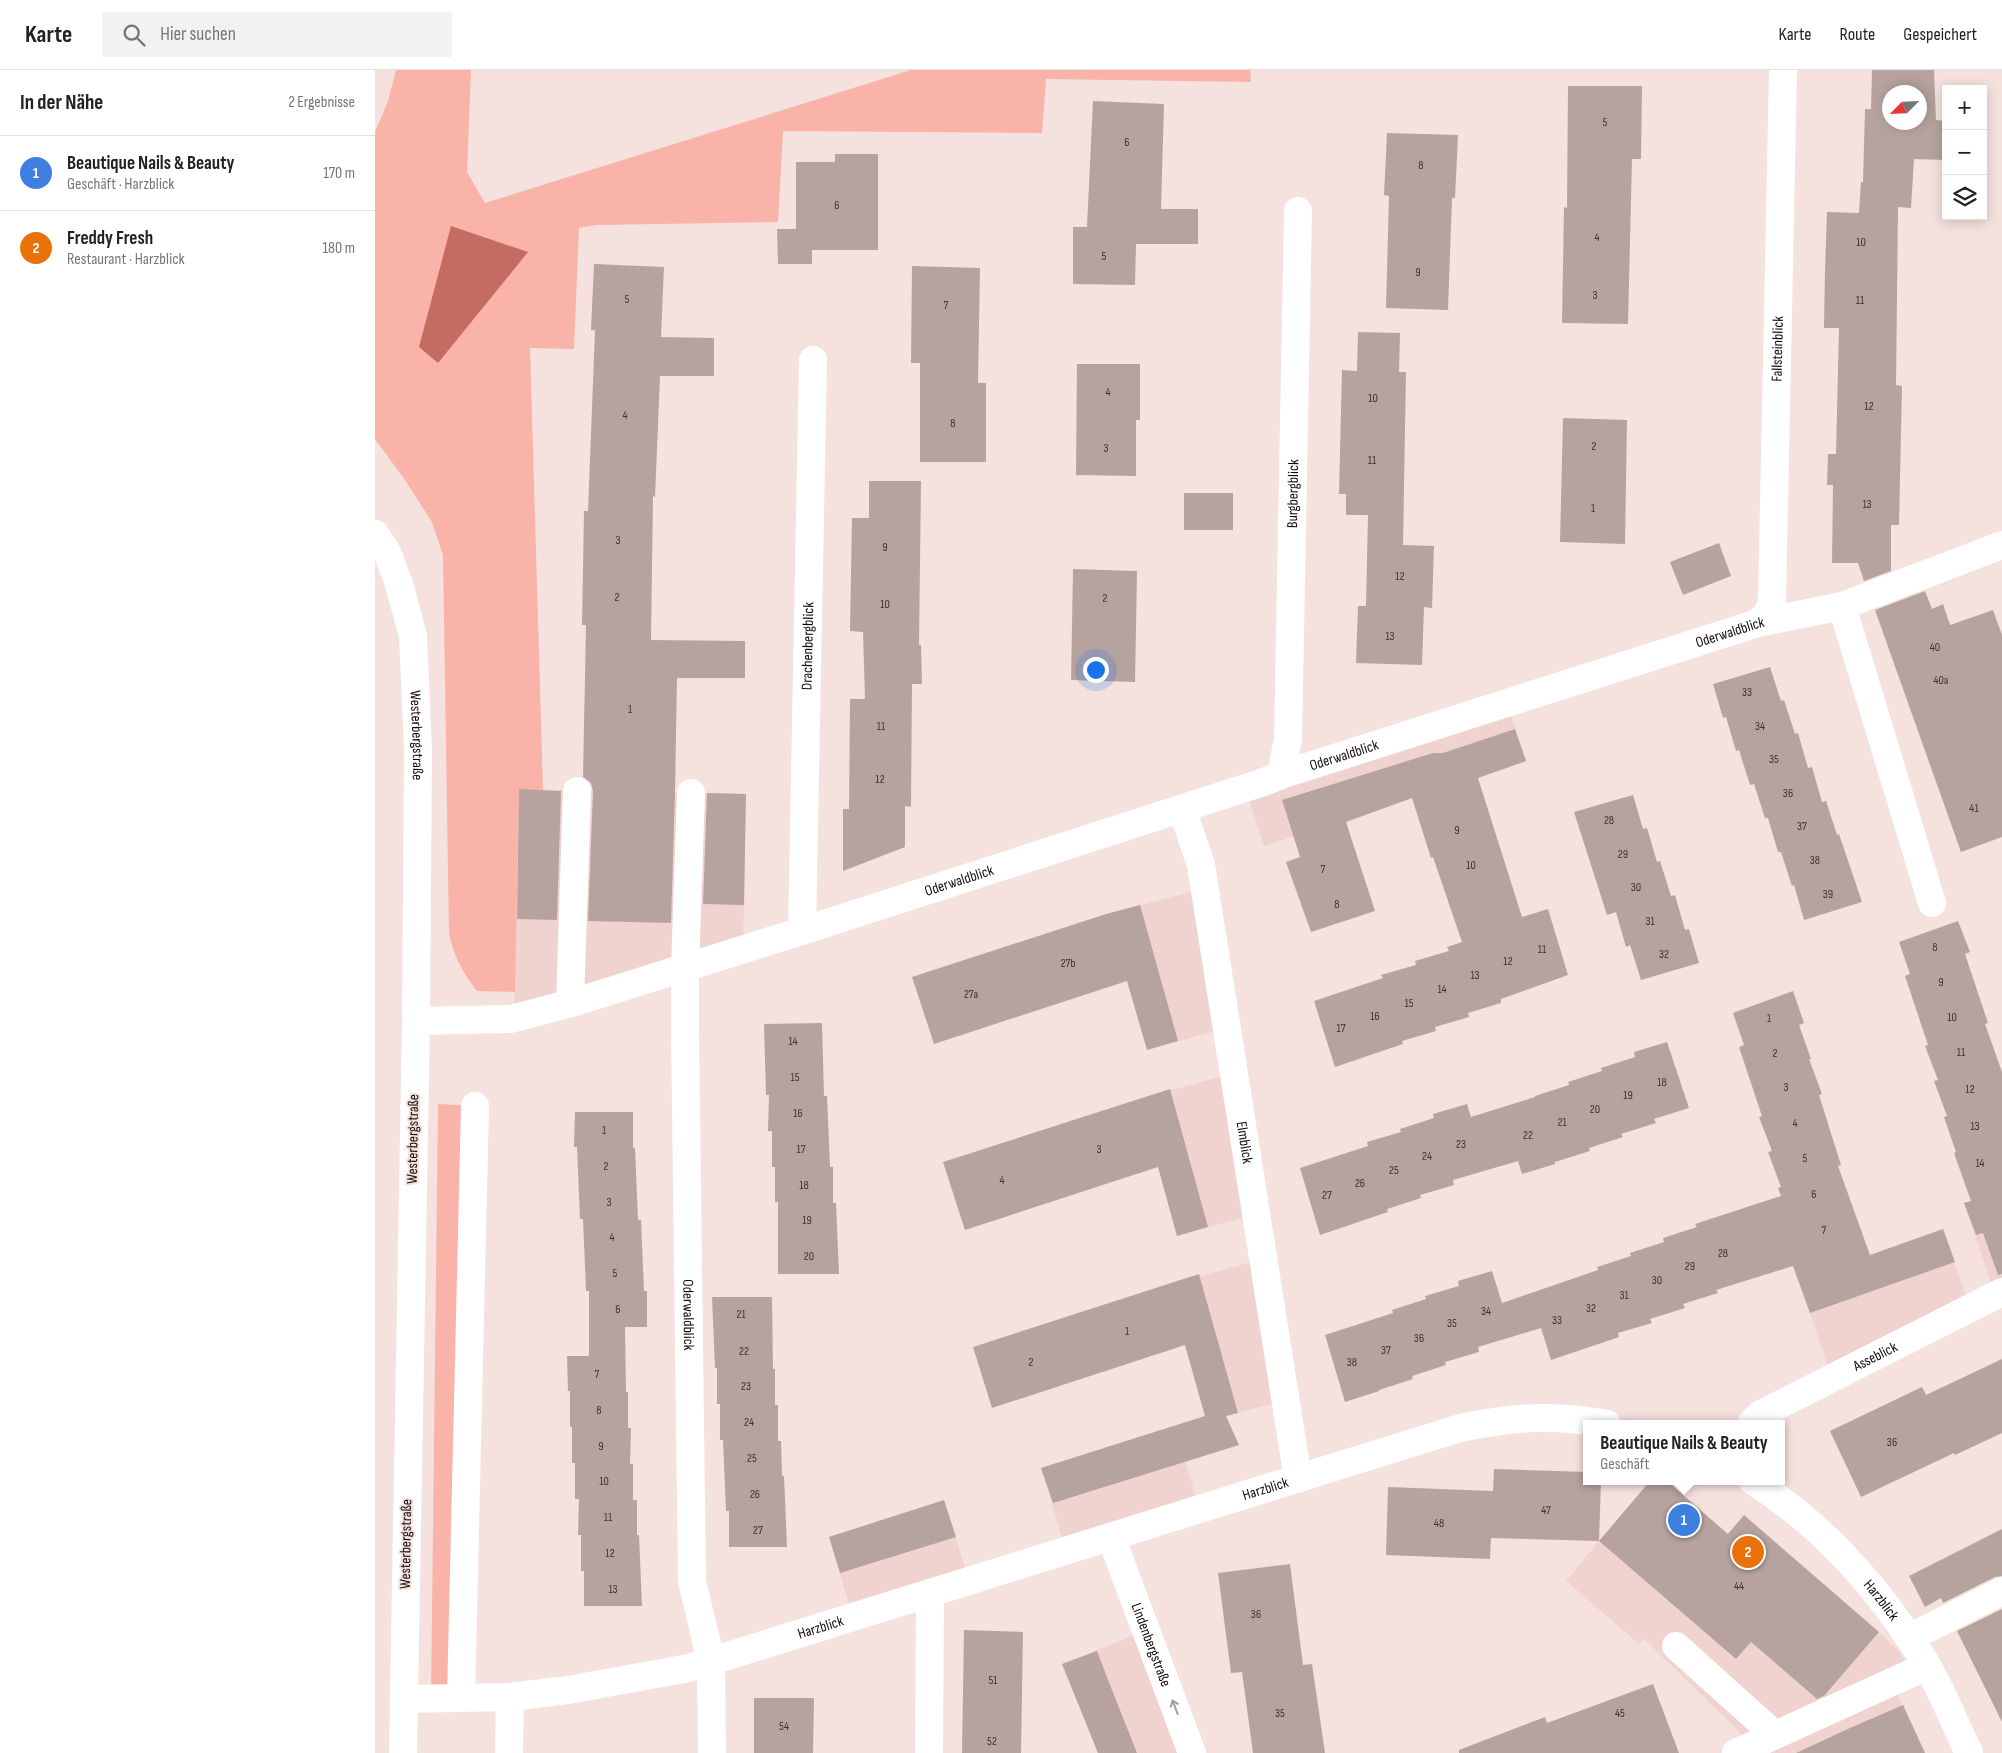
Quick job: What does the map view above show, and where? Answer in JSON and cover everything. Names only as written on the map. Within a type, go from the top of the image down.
[{"type":"street","name":"Fallsteinblick","points":[[1758,623],[1768,614],[1772,601],[1783,70]]},
{"type":"street","name":"Burgbergblick","points":[[1281,775],[1288,739],[1298,211]]},
{"type":"street","name":"Drachenbergblick","points":[[802,931],[813,360]]},
{"type":"street","name":"Westerbergstraße","points":[[375,534],[387,552],[403,594],[413,636],[418,750],[416,1021],[403,1753]]},
{"type":"street","name":"Oderwaldblick","points":[[416,1021],[511,1019],[570,1004],[1758,623],[1842,606],[2002,544]]},
{"type":"street","points":[[1842,606],[1932,903]]},
{"type":"street","points":[[570,1004],[577,791]]},
{"type":"street","points":[[685,968],[691,793]]},
{"type":"street","name":"Elmblick","points":[[1182,809],[1201,865],[1298,1479]]},
{"type":"street","name":"Oderwaldblick","points":[[685,968],[692,1581],[711,1661]]},
{"type":"street","points":[[461,1698],[475,1106]]},
{"type":"street","name":"Asseblick","points":[[1755,1420],[1761,1414],[2002,1292]]},
{"type":"street","name":"Harzblick","points":[[404,1699],[510,1697],[689,1668],[1460,1428],[1522,1417],[1549,1417],[1583,1421]]},
{"type":"street","name":"Harzblick","points":[[1758,1485],[1800,1516],[1841,1553],[1881,1598],[1927,1666],[1969,1753]]},
{"type":"street","name":"Lindenbergstraße","points":[[1111,1537],[1192,1753]]},
{"type":"street","points":[[1909,1638],[2002,1591]]},
{"type":"street","points":[[929,1753],[930,1593]]},
{"type":"street","points":[[1676,1646],[1775,1735]]},
{"type":"street","points":[[711,1661],[712,1753]]},
{"type":"street","points":[[1736,1753],[1927,1666]]},
{"type":"street","points":[[509,1753],[510,1697]]},
{"type":"shaded area","points":[[396,70],[471,70],[467,172],[485,203],[911,70],[1250,70],[1251,82],[1046,79],[1042,133],[783,131],[778,222],[596,225],[579,228],[574,349],[530,348],[543,790],[519,790],[515,992],[477,991],[459,964],[453,949],[449,933],[443,555],[432,522],[405,480],[375,439],[375,132],[388,101]]},
{"type":"shaded area","points":[[451,226],[528,252],[438,363],[419,347]]},
{"type":"shaded area","points":[[1507,703],[1526,762],[1264,846],[1245,788]]},
{"type":"shaded area","points":[[519,789],[746,794],[743,950],[514,1018]]},
{"type":"shaded area","points":[[1204,888],[1226,1028],[1147,1050],[1109,914]]},
{"type":"shaded area","points":[[1234,1073],[1256,1214],[1177,1236],[1139,1099]]},
{"type":"shaded area","points":[[438,1104],[475,1106],[461,1698],[431,1699]]},
{"type":"shaded area","points":[[2002,1190],[2002,1292],[1995,1295],[1964,1203]]},
{"type":"shaded area","points":[[1943,1229],[1970,1308],[1832,1378],[1799,1281]]},
{"type":"shaded area","points":[[1263,1259],[1286,1400],[1206,1421],[1168,1285]]},
{"type":"shaded area","points":[[1174,1426],[1200,1509],[1066,1551],[1041,1468]]},
{"type":"shaded area","points":[[944,1500],[969,1581],[853,1617],[829,1537]]},
{"type":"shaded area","points":[[1599,1541],[1736,1659],[1751,1642],[1820,1701],[1879,1632],[1898,1650],[1912,1673],[1892,1682],[1925,1753],[1736,1753],[1753,1745],[1644,1639],[1639,1644],[1566,1581]]},
{"type":"shaded area","points":[[1145,1631],[1193,1753],[1098,1753],[1064,1663]]},
{"type":"building","points":[[1872,70],[1934,70],[1936,120],[1942,121],[1942,160],[1914,159],[1911,208],[1898,207],[1896,385],[1902,386],[1899,525],[1891,525],[1891,571],[1864,581],[1858,563],[1832,563],[1833,485],[1827,485],[1828,454],[1836,454],[1839,328],[1824,328],[1827,212],[1859,213],[1861,182],[1863,182],[1865,109],[1871,109]]},
{"type":"building","points":[[1568,86],[1642,86],[1641,159],[1632,159],[1628,324],[1562,323],[1564,207],[1567,208]]},
{"type":"building","points":[[1093,101],[1164,104],[1161,209],[1198,209],[1198,244],[1136,244],[1135,285],[1073,284],[1073,227],[1087,227]]},
{"type":"building","points":[[1387,133],[1458,135],[1455,198],[1452,198],[1448,310],[1386,308],[1389,196],[1384,195]]},
{"type":"building","points":[[835,154],[878,154],[878,250],[812,250],[812,264],[778,264],[777,229],[796,229],[796,162],[835,162]]},
{"type":"building","points":[[594,264],[664,267],[661,337],[714,338],[714,376],[660,376],[655,497],[653,496],[651,640],[745,641],[745,678],[677,678],[671,923],[588,921],[593,792],[591,783],[583,777],[586,625],[582,625],[584,511],[588,511],[595,330],[591,330]]},
{"type":"building","points":[[912,266],[980,268],[978,383],[986,383],[986,462],[920,462],[920,363],[911,363]]},
{"type":"building","points":[[1358,332],[1400,333],[1399,372],[1406,372],[1403,545],[1434,546],[1432,608],[1424,607],[1422,665],[1356,663],[1358,606],[1366,606],[1368,515],[1346,515],[1346,494],[1339,494],[1342,370],[1357,371]]},
{"type":"building","points":[[1077,364],[1140,364],[1140,420],[1136,420],[1136,476],[1076,475]]},
{"type":"building","points":[[1563,418],[1627,420],[1625,544],[1560,542]]},
{"type":"building","points":[[869,481],[921,481],[919,645],[921,645],[922,684],[912,684],[911,807],[905,806],[905,847],[843,871],[843,809],[849,809],[850,699],[865,699],[863,632],[850,631],[852,518],[869,518]]},
{"type":"building","points":[[1184,493],[1233,493],[1233,530],[1184,530]]},
{"type":"building","points":[[1719,543],[1731,576],[1683,595],[1670,562]]},
{"type":"building","points":[[1073,569],[1137,571],[1135,682],[1071,680]]},
{"type":"building","points":[[1925,591],[1932,609],[1943,604],[1950,625],[1993,610],[2002,635],[2002,837],[1961,852],[1875,610]]},
{"type":"building","points":[[1770,667],[1781,701],[1784,700],[1795,734],[1798,733],[1808,768],[1812,767],[1822,802],[1826,801],[1837,835],[1839,834],[1862,902],[1804,920],[1794,885],[1792,886],[1781,852],[1778,852],[1768,818],[1765,818],[1754,784],[1750,785],[1739,750],[1736,751],[1726,717],[1723,718],[1713,684]]},
{"type":"building","points":[[1515,729],[1526,761],[1478,778],[1522,917],[1548,909],[1568,975],[1501,999],[1501,1003],[1468,1013],[1469,1017],[1435,1027],[1436,1031],[1402,1041],[1403,1044],[1335,1067],[1314,1001],[1383,978],[1381,975],[1416,965],[1415,961],[1449,951],[1447,947],[1462,942],[1433,857],[1431,858],[1412,798],[1346,822],[1375,911],[1311,932],[1286,862],[1300,857],[1282,800],[1433,753],[1443,753]]},
{"type":"building","points":[[519,789],[561,791],[557,920],[517,919]]},
{"type":"building","points":[[707,793],[746,794],[744,905],[703,904]]},
{"type":"building","points":[[1633,795],[1643,829],[1647,828],[1657,862],[1660,861],[1671,896],[1675,895],[1685,930],[1689,929],[1699,963],[1641,980],[1630,945],[1626,947],[1616,912],[1607,915],[1574,812]]},
{"type":"building","points":[[1140,905],[1178,1041],[1147,1050],[1127,981],[934,1044],[912,977],[1106,914]]},
{"type":"building","points":[[1958,921],[1970,952],[1965,954],[1988,1023],[1985,1024],[2002,1072],[2002,1274],[1998,1275],[1983,1233],[1976,1235],[1964,1203],[1971,1201],[1954,1153],[1956,1152],[1944,1117],[1947,1116],[1934,1081],[1938,1080],[1925,1046],[1928,1045],[1905,976],[1910,974],[1899,942]]},
{"type":"building","points":[[1793,991],[1804,1023],[1799,1025],[1822,1094],[1819,1095],[1841,1165],[1838,1166],[1870,1255],[1943,1229],[1955,1262],[1810,1313],[1793,1266],[1716,1290],[1718,1293],[1683,1304],[1685,1308],[1650,1319],[1652,1323],[1618,1333],[1619,1337],[1551,1360],[1541,1328],[1478,1347],[1479,1352],[1445,1362],[1446,1365],[1412,1376],[1413,1379],[1345,1402],[1325,1335],[1393,1313],[1392,1310],[1426,1299],[1425,1296],[1459,1286],[1458,1281],[1492,1271],[1502,1303],[1598,1270],[1597,1267],[1631,1256],[1630,1253],[1664,1242],[1663,1238],[1697,1227],[1695,1224],[1781,1196],[1778,1188],[1781,1187],[1768,1152],[1772,1151],[1759,1117],[1762,1116],[1739,1047],[1744,1045],[1733,1013]]},
{"type":"building","points":[[822,1023],[824,1096],[827,1096],[830,1167],[833,1167],[833,1203],[836,1203],[839,1274],[778,1274],[778,1202],[775,1202],[775,1167],[772,1167],[772,1131],[768,1131],[769,1095],[766,1095],[764,1024]]},
{"type":"building","points":[[1667,1042],[1689,1108],[1654,1119],[1656,1123],[1621,1134],[1623,1137],[1589,1148],[1590,1151],[1555,1162],[1555,1164],[1522,1174],[1518,1161],[1453,1180],[1454,1185],[1420,1195],[1421,1198],[1387,1209],[1388,1212],[1320,1235],[1300,1168],[1368,1146],[1367,1142],[1401,1132],[1400,1129],[1434,1118],[1433,1114],[1467,1104],[1471,1117],[1535,1097],[1569,1085],[1568,1082],[1602,1071],[1601,1068],[1635,1057],[1634,1052]]},
{"type":"building","points":[[1170,1089],[1208,1227],[1177,1236],[1158,1167],[965,1230],[943,1162]]},
{"type":"building","points":[[575,1112],[633,1112],[633,1148],[635,1148],[638,1220],[641,1220],[644,1291],[647,1291],[647,1327],[625,1327],[626,1392],[628,1392],[628,1428],[631,1428],[630,1464],[633,1464],[633,1500],[637,1500],[637,1535],[639,1535],[642,1606],[584,1606],[584,1571],[581,1571],[581,1535],[578,1535],[579,1499],[575,1499],[575,1463],[572,1463],[572,1427],[570,1427],[570,1391],[568,1391],[567,1356],[589,1356],[589,1291],[586,1291],[583,1219],[580,1219],[577,1147],[574,1147]]},
{"type":"building","points":[[1199,1274],[1238,1413],[1226,1416],[1239,1445],[1053,1503],[1041,1468],[1205,1416],[1185,1345],[992,1408],[973,1347]]},
{"type":"building","points":[[712,1297],[772,1297],[775,1405],[778,1405],[778,1441],[781,1441],[782,1476],[784,1476],[787,1547],[729,1547],[729,1511],[726,1511],[723,1440],[720,1440],[720,1404],[717,1404],[717,1368],[715,1368]]},
{"type":"building","points":[[2002,1359],[2002,1433],[1955,1455],[1954,1453],[1861,1497],[1830,1431],[1922,1387],[1926,1395]]},
{"type":"building","points":[[1494,1469],[1583,1472],[1583,1485],[1601,1485],[1599,1541],[1491,1538],[1490,1559],[1386,1555],[1388,1487],[1493,1491]]},
{"type":"building","points":[[1647,1485],[1672,1485],[1728,1534],[1744,1515],[1879,1632],[1824,1696],[1817,1699],[1751,1642],[1736,1659],[1599,1541]]},
{"type":"building","points":[[944,1500],[956,1537],[840,1573],[829,1537]]},
{"type":"building","points":[[2002,1529],[2002,1576],[1995,1577],[1943,1603],[1941,1598],[1925,1607],[1909,1576]]},
{"type":"building","points":[[1290,1564],[1303,1665],[1312,1664],[1325,1753],[1253,1753],[1242,1672],[1231,1673],[1218,1573]]},
{"type":"building","points":[[2002,1609],[2002,1722],[1957,1631]]},
{"type":"building","points":[[964,1630],[1023,1632],[1021,1753],[962,1753]]},
{"type":"building","points":[[1097,1651],[1137,1753],[1098,1753],[1062,1664]]},
{"type":"building","points":[[1653,1684],[1679,1753],[1459,1753],[1459,1750],[1545,1717],[1547,1723]]},
{"type":"building","points":[[754,1698],[814,1698],[813,1753],[754,1753]]},
{"type":"building","points":[[1903,1705],[1925,1753],[1796,1753],[1850,1728]]},
{"type":"place","name":"Beautique Nails & Beauty","points":[[1684,1520]]},
{"type":"place","name":"Freddy Fresh","points":[[1748,1552]]}]
